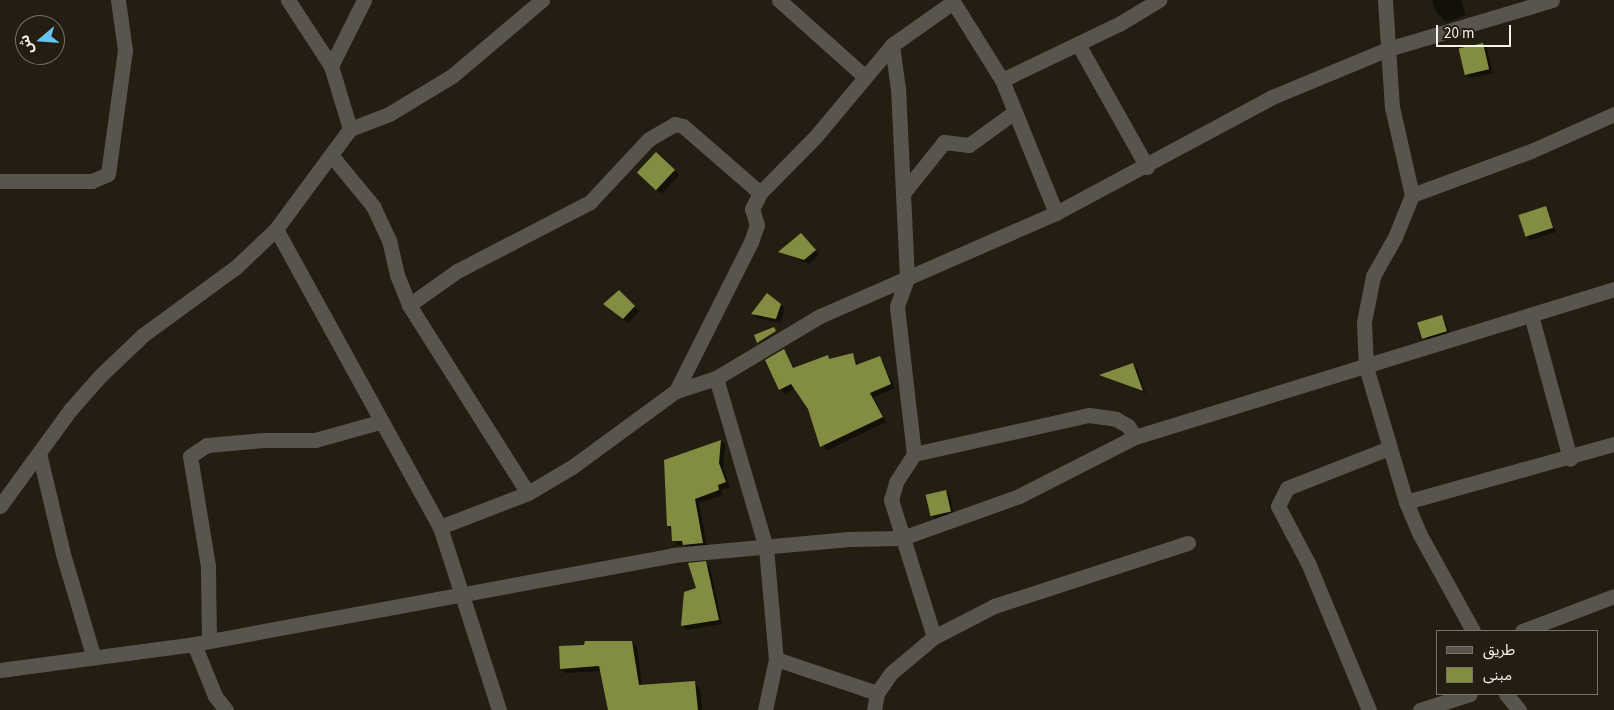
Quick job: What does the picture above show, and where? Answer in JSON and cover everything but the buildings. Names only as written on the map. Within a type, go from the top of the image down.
[{"type":"street","points":[[0,181],[92,181],[108,174],[125,50],[118,0]]},
{"type":"street","points":[[288,0],[331,66],[350,129]]},
{"type":"street","points":[[331,66],[364,0]]},
{"type":"street","points":[[0,506],[100,375],[143,335],[236,267],[276,230],[350,129],[390,114],[452,76],[542,0]]},
{"type":"street","points":[[779,0],[866,77]]},
{"type":"street","points":[[1002,80],[1078,44],[1158,0]]},
{"type":"street","points":[[1384,0],[1392,107],[1412,195],[1395,237],[1373,276],[1364,322],[1366,367],[1406,502],[1419,533],[1472,630]]},
{"type":"street","points":[[440,527],[528,493],[572,467],[676,391],[716,378],[820,316],[1056,213],[1147,167],[1272,97],[1388,49],[1552,0]]},
{"type":"street","points":[[676,391],[751,242],[757,225],[752,209],[760,193],[816,136],[892,45],[953,1],[1002,80],[1056,213]]},
{"type":"street","points":[[1078,44],[1147,167]]},
{"type":"street","points":[[892,45],[898,89],[907,278],[897,306],[914,454],[896,482],[891,500],[934,637]]},
{"type":"street","points":[[904,192],[944,142],[969,145],[1014,113]]},
{"type":"street","points":[[1412,195],[1531,151],[1614,114]]},
{"type":"street","points":[[410,305],[458,271],[590,202],[649,138],[670,126],[683,126],[760,193]]},
{"type":"street","points":[[332,155],[373,206],[389,240],[397,275],[410,305],[528,493]]},
{"type":"street","points":[[276,230],[380,422],[440,527],[460,594],[499,710]]},
{"type":"street","points":[[0,670],[94,655],[201,642],[673,555],[849,539],[902,538],[1019,496],[1134,437],[1614,289]]},
{"type":"street","points":[[1532,315],[1570,459]]},
{"type":"street","points":[[716,378],[766,548],[776,659],[765,710]]},
{"type":"street","points":[[914,454],[1089,415],[1116,419],[1128,426],[1134,437]]},
{"type":"street","points":[[226,710],[215,696],[201,642],[208,566],[190,456],[207,445],[263,440],[315,440],[380,422]]},
{"type":"street","points":[[1406,502],[1570,459],[1614,444]]},
{"type":"street","points":[[1369,710],[1308,563],[1278,506],[1287,488],[1389,448]]},
{"type":"street","points":[[39,453],[63,554],[94,655]]},
{"type":"street","points":[[874,710],[877,693],[891,673],[934,637],[994,606],[1188,543]]},
{"type":"street","points":[[1525,630],[1614,596]]},
{"type":"street","points":[[776,659],[877,693]]},
{"type":"street","points":[[1420,710],[1467,695]]},
{"type":"street","points":[[1507,695],[1519,710]]}]
